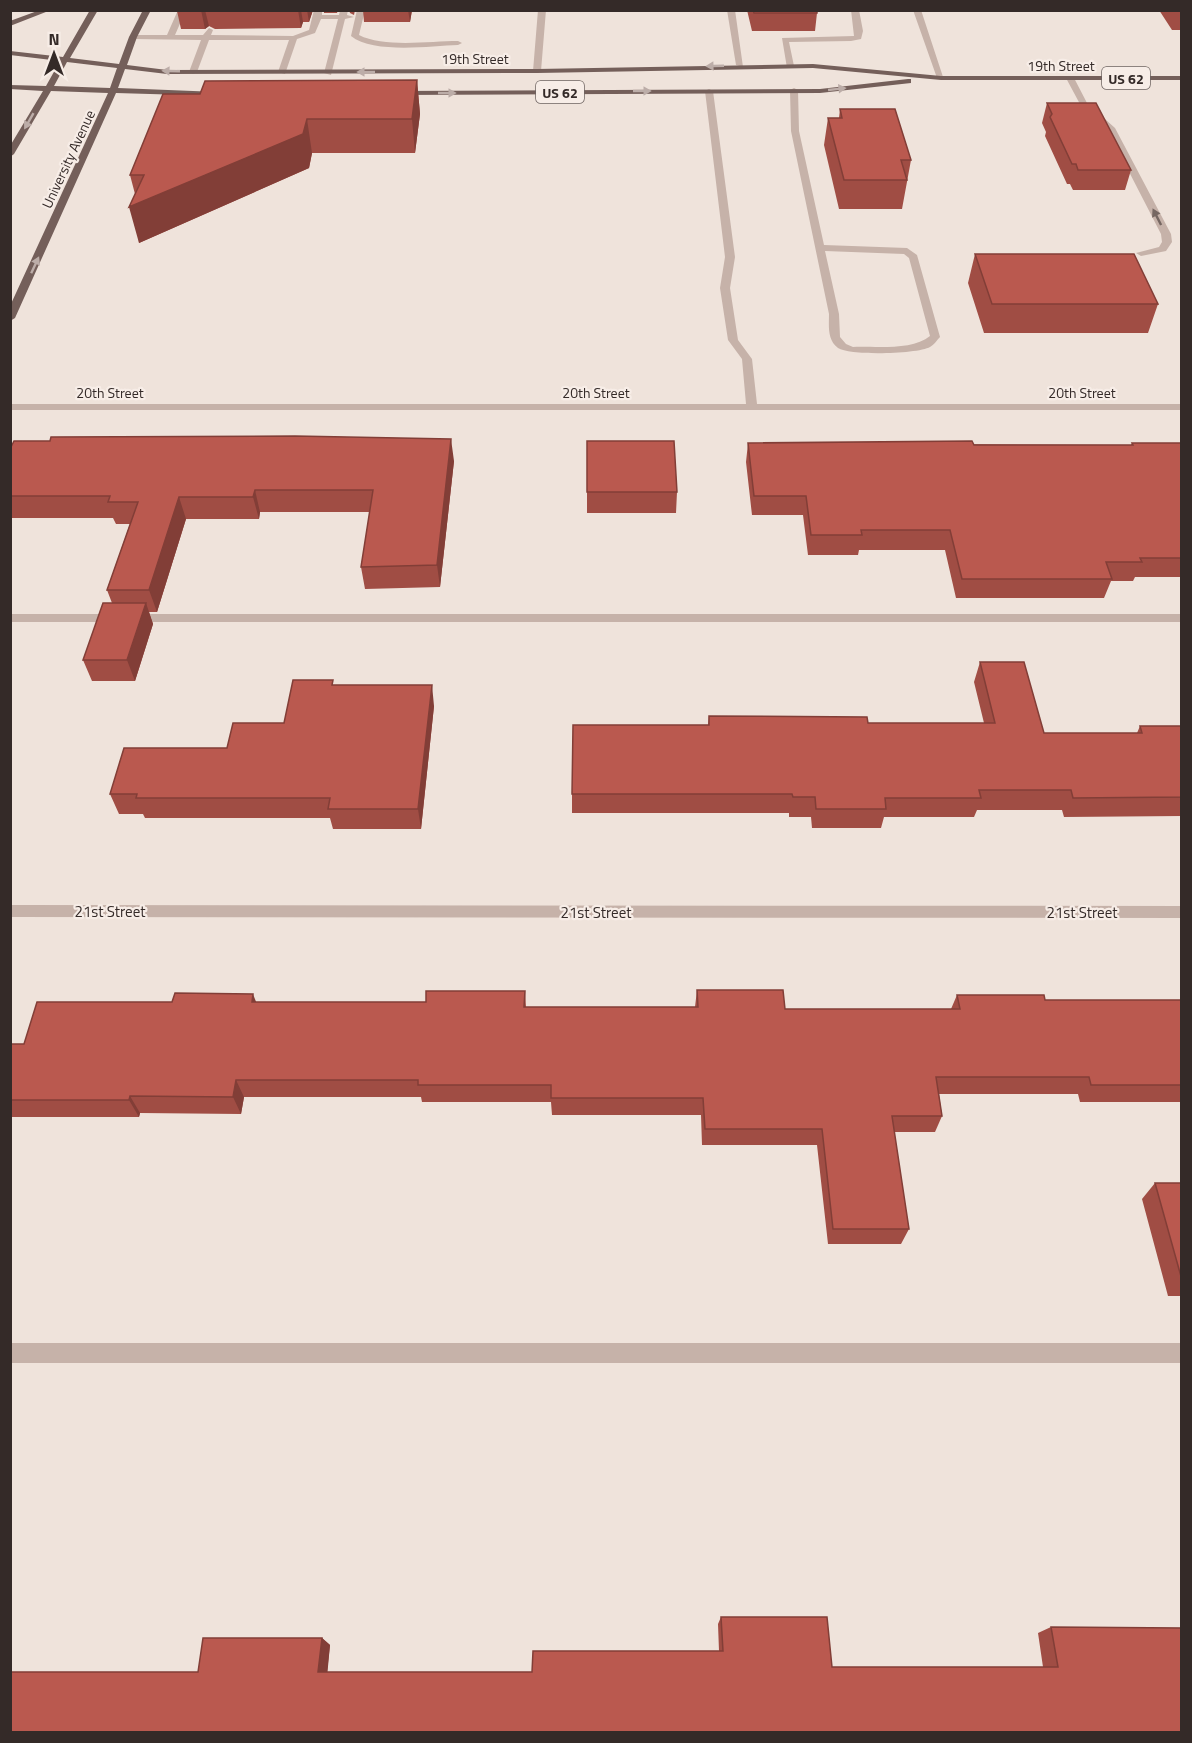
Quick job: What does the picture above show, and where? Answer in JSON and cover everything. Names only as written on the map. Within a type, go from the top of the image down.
[{"type":"main road","points":[[10,24],[48,10]]},
{"type":"main road","points":[[10,154],[94,10]]},
{"type":"main road","name":"University Avenue","points":[[10,318],[113,92],[133,37],[147,10]]},
{"type":"main road","name":"19th Street","points":[[10,53],[66,58],[123,67],[193,72],[537,71],[813,66],[941,78],[1182,78]]},
{"type":"main road","name":"19th Street","points":[[389,93],[820,91],[941,78]]},
{"type":"main road","points":[[10,87],[225,94]]},
{"type":"street","points":[[170,37],[182,10]]},
{"type":"street","points":[[537,71],[542,10]]},
{"type":"street","points":[[731,10],[740,66]]},
{"type":"street","points":[[790,66],[785,40],[858,37],[855,10]]},
{"type":"street","points":[[917,10],[941,78]]},
{"type":"street","points":[[133,37],[170,37],[208,33],[294,38],[312,31],[318,14],[360,14],[355,36],[359,39],[380,43],[458,42]]},
{"type":"street","points":[[328,73],[343,14]]},
{"type":"street","points":[[272,38],[275,28]]},
{"type":"street","points":[[193,72],[208,33]]},
{"type":"street","points":[[282,72],[294,38]]},
{"type":"street","points":[[1070,78],[1084,104],[1111,128],[1166,234],[1167,242],[1163,249],[1141,254]]},
{"type":"street","points":[[794,90],[795,131],[834,314],[835,338],[842,346],[852,350],[926,345],[935,337],[914,257],[907,252],[820,248]]},
{"type":"street","points":[[709,91],[730,256],[725,288],[733,340],[747,359],[753,406]]},
{"type":"street","name":"20th Street","points":[[10,407],[1182,406]]},
{"type":"street","points":[[10,618],[1182,618]]},
{"type":"street","name":"21st Street","points":[[10,911],[1182,912]]},
{"type":"street","points":[[10,1353],[1182,1353]]},
{"type":"building","points":[[753,10],[817,10],[817,13],[754,13]]},
{"type":"building","points":[[417,80],[412,119],[307,119],[303,134],[129,207],[144,175],[130,175],[163,94],[200,94],[205,81]]},
{"type":"building","points":[[1047,103],[1096,103],[1131,170],[1078,170],[1076,164],[1072,164],[1050,117],[1052,114]]},
{"type":"building","points":[[840,109],[895,109],[911,160],[901,160],[907,180],[844,180],[828,118],[842,118]]},
{"type":"building","points":[[975,254],[1134,254],[1158,304],[992,304]]},
{"type":"building","points":[[295,436],[451,439],[437,565],[361,567],[373,490],[255,490],[253,497],[179,497],[149,590],[107,590],[138,502],[108,502],[110,496],[10,496],[10,449],[14,441],[50,441],[51,437]]},
{"type":"building","points":[[587,441],[674,441],[677,492],[587,492]]},
{"type":"building","points":[[972,441],[974,445],[1182,443],[1182,558],[1140,558],[1142,562],[1106,562],[1112,579],[962,579],[950,530],[861,530],[862,535],[811,535],[806,496],[754,496],[748,443]]},
{"type":"building","points":[[103,603],[146,603],[127,660],[83,660]]},
{"type":"building","points":[[980,662],[1024,662],[1044,733],[1142,733],[1140,726],[1182,726],[1182,797],[1073,798],[1071,790],[979,790],[981,798],[885,798],[886,809],[816,809],[815,797],[793,797],[792,794],[572,794],[573,725],[709,725],[709,716],[867,717],[868,723],[995,723]]},
{"type":"building","points":[[293,680],[333,680],[332,685],[432,685],[418,809],[328,809],[330,798],[136,798],[137,794],[110,794],[124,748],[227,748],[233,723],[284,723]]},
{"type":"building","points":[[697,990],[783,990],[785,1009],[960,1009],[957,995],[1044,995],[1045,1000],[1182,1000],[1182,1085],[1091,1085],[1089,1077],[936,1077],[942,1116],[892,1116],[909,1229],[833,1229],[822,1129],[705,1129],[703,1098],[551,1098],[551,1085],[418,1085],[418,1080],[236,1080],[233,1097],[130,1096],[129,1100],[10,1100],[10,1044],[24,1044],[37,1002],[172,1002],[175,993],[253,994],[252,1002],[426,1002],[426,991],[525,991],[524,1007],[698,1007]]},
{"type":"building","points":[[1155,1183],[1182,1183],[1182,1280]]},
{"type":"building","points":[[721,1617],[827,1617],[832,1667],[1058,1667],[1051,1627],[1182,1628],[1182,1732],[10,1732],[10,1672],[198,1672],[203,1638],[322,1638],[318,1672],[532,1672],[533,1651],[723,1651]]}]
